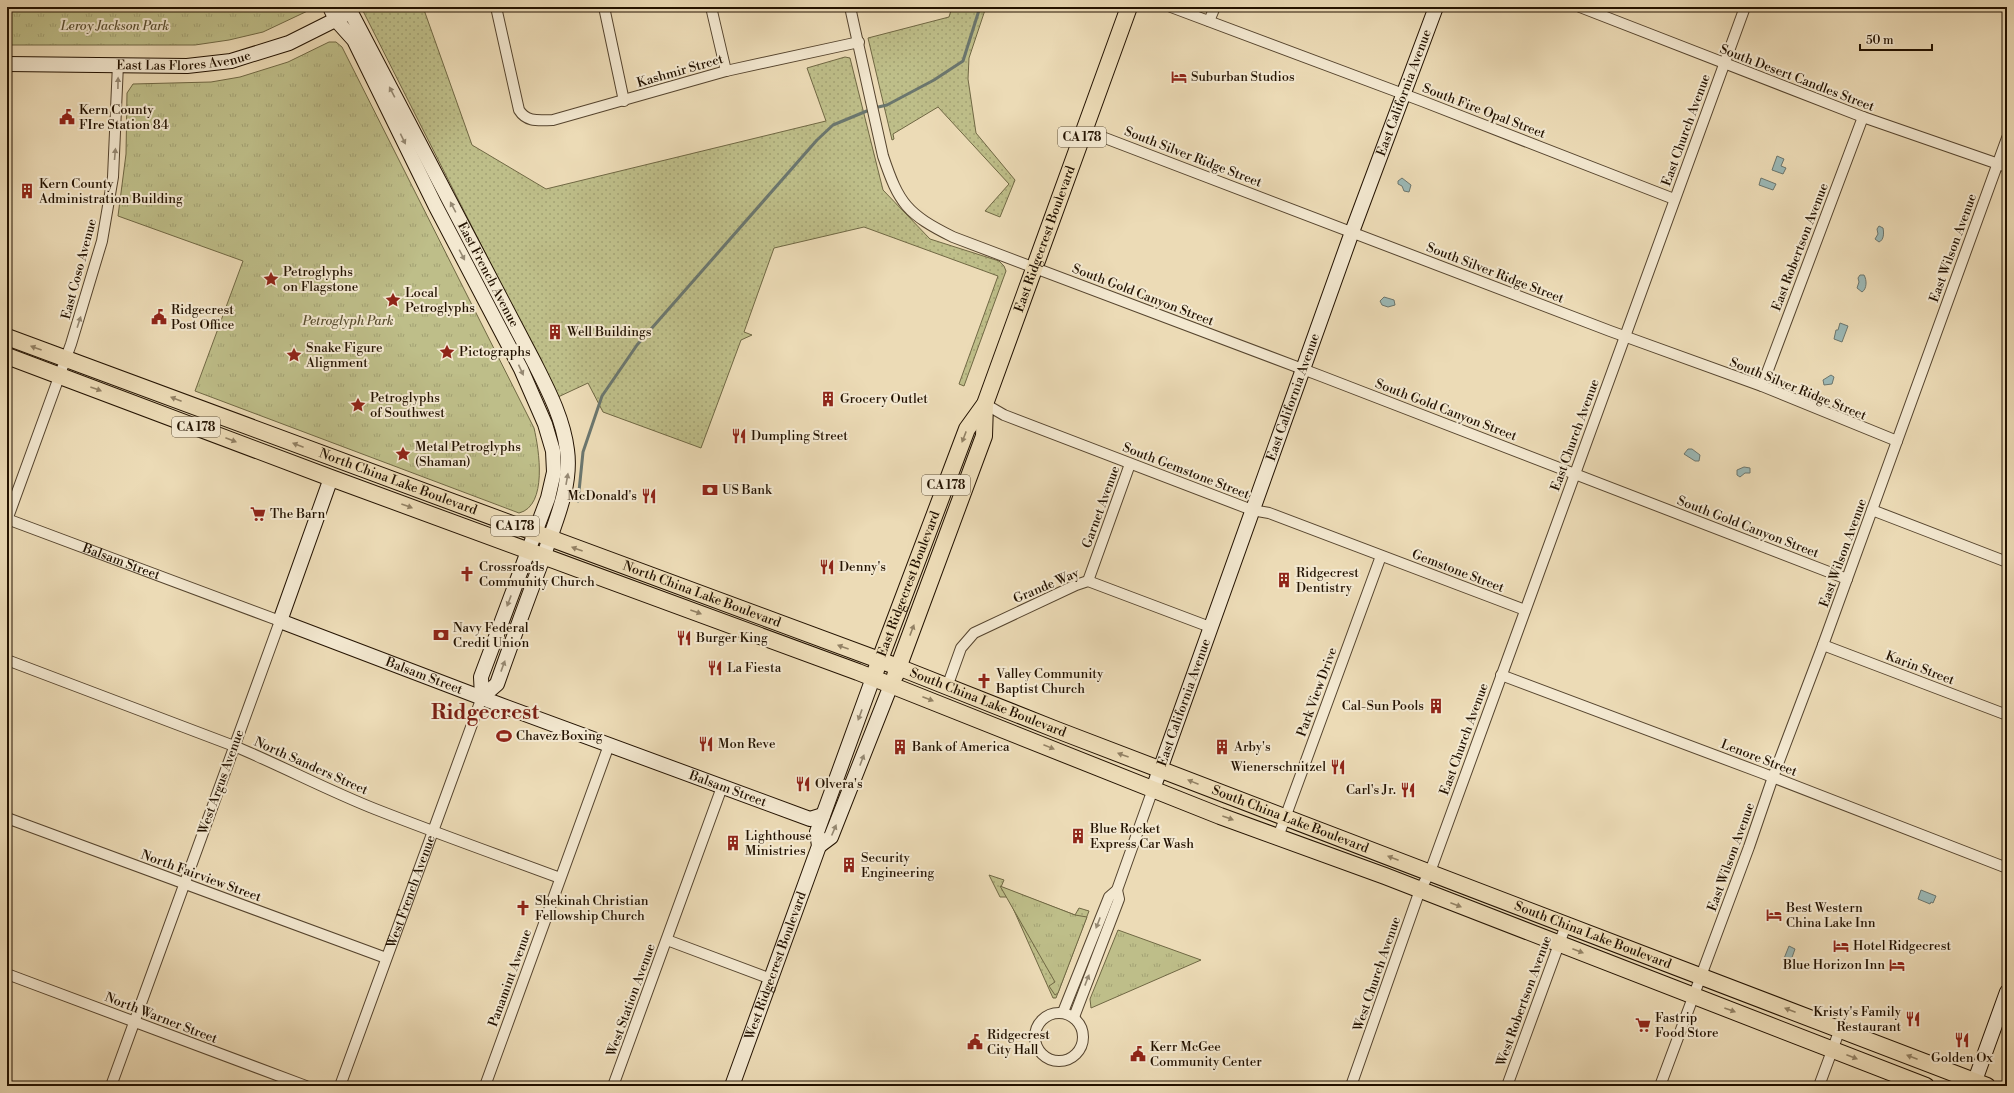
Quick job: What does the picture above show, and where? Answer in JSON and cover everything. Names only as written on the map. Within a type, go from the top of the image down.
[{"type":"main road","name":"East Ridgecrest Boulevard","points":[[873,678],[967,429],[985,404],[1129,7]]},
{"type":"main road","name":"North China Lake Boulevard","points":[[7,337],[427,494],[880,660]]},
{"type":"main road","name":"North China Lake Boulevard","points":[[7,356],[331,478],[873,678]]},
{"type":"main road","name":"East Ridgecrest Boulevard","points":[[898,667],[984,436],[985,404]]},
{"type":"main road","points":[[331,478],[338,473],[345,472],[411,495],[427,494]]},
{"type":"main road","points":[[621,584],[627,581],[638,581],[686,597],[692,597],[699,594]]},
{"type":"main road","name":"South China Lake Boulevard","points":[[880,660],[1285,817],[1840,1029],[1978,1084]]},
{"type":"main road","name":"West Ridgecrest Boulevard","points":[[892,685],[898,667]]},
{"type":"main road","name":"South China Lake Boulevard","points":[[873,678],[1152,789],[1420,890],[1926,1086]]},
{"type":"street","name":"Kashmir Street","points":[[496,7],[518,105],[522,115],[532,121],[553,120],[726,71],[859,42]]},
{"type":"street","points":[[604,7],[624,101]]},
{"type":"street","points":[[711,7],[726,71]]},
{"type":"street","name":"South Gold Canyon Street","points":[[850,7],[859,42],[883,156],[896,190],[908,209],[927,224],[953,237],[1847,579]]},
{"type":"street","name":"South Fire Opal Street","points":[[1172,7],[1404,94],[1674,199]]},
{"type":"street","points":[[1209,21],[1214,7]]},
{"type":"street","name":"East California Avenue","points":[[1152,789],[1352,232],[1436,7]]},
{"type":"street","name":"South Desert Candles Street","points":[[1580,7],[1676,43],[1724,64],[1863,117],[2002,165]]},
{"type":"street","name":"East Church Avenue","points":[[1430,872],[1745,7]]},
{"type":"street","name":"East Las Flores Avenue","points":[[7,64],[118,64],[187,66],[231,61],[289,43],[333,13],[349,10]]},
{"type":"street","name":"East French Avenue","points":[[349,10],[534,362],[555,406],[568,451],[568,472],[563,501],[543,556]]},
{"type":"street","name":"East French Avenue","points":[[333,13],[354,40],[435,205],[521,369],[545,424],[553,451],[554,472],[548,498],[528,551]]},
{"type":"street","name":"East Coso Avenue","points":[[7,520],[66,359],[89,290],[106,227],[116,146],[118,64]]},
{"type":"street","name":"East Robertson Avenue","points":[[1762,386],[1863,117]]},
{"type":"street","name":"South Silver Ridge Street","points":[[1084,130],[1625,336],[1762,386],[1897,441]]},
{"type":"street","name":"East Wilson Avenue","points":[[1702,976],[1773,777],[1823,646],[1897,441],[2002,165],[2007,138]]},
{"type":"street","name":"South Gemstone Street","points":[[985,404],[1004,415],[1130,464],[1252,510],[1267,512],[1382,556]]},
{"type":"street","name":"Garnet Avenue","points":[[1088,581],[1130,464]]},
{"type":"street","name":"West Argus Avenue","points":[[111,1086],[331,478]]},
{"type":"street","points":[[1872,510],[2007,562]]},
{"type":"street","name":"Balsam Street","points":[[7,520],[810,819],[843,809]]},
{"type":"street","name":"West French Avenue","points":[[340,1086],[482,697],[481,677],[528,551]]},
{"type":"street","name":"West French Avenue","points":[[482,697],[497,684],[543,556]]},
{"type":"street","name":"Gemstone Street","points":[[1382,556],[1525,610]]},
{"type":"street","name":"Park View Drive","points":[[1278,837],[1382,556]]},
{"type":"street","name":"Grande Way","points":[[947,687],[961,648],[974,633],[1076,585],[1088,581],[1210,627]]},
{"type":"street","name":"Karin Street","points":[[1823,646],[2007,715]]},
{"type":"street","name":"North Sanders Street","points":[[7,660],[234,746],[264,758],[326,789],[560,878]]},
{"type":"street","name":"Lenore Street","points":[[1501,675],[1773,777],[2007,868]]},
{"type":"street","name":"West Ridgecrest Boulevard","points":[[732,1086],[819,846],[817,832],[873,678]]},
{"type":"street","name":"West Ridgecrest Boulevard","points":[[819,846],[831,837],[892,685]]},
{"type":"street","name":"Panamint Avenue","points":[[485,1086],[609,745]]},
{"type":"street","name":"West Station Avenue","points":[[614,1086],[722,787]]},
{"type":"street","points":[[1063,1012],[1109,897],[1117,890],[1152,789]]},
{"type":"street","name":"North Fairview Street","points":[[7,818],[386,958]]},
{"type":"street","name":"West Church Avenue","points":[[1351,1086],[1420,890],[1430,872]]},
{"type":"street","points":[[1074,1017],[1119,899],[1117,890]]},
{"type":"street","name":"West Robertson Avenue","points":[[1507,1086],[1566,924]]},
{"type":"street","points":[[666,940],[771,979]]},
{"type":"street","name":"North Warner Street","points":[[7,974],[306,1086]]},
{"type":"street","points":[[1660,1086],[1702,976]]},
{"type":"street","points":[[1978,1084],[2007,992]]},
{"type":"street","points":[[1063,1012],[1074,1017],[1082,1027],[1082,1039],[1078,1049],[1071,1057],[1064,1060],[1048,1058],[1041,1054],[1037,1047],[1037,1029],[1041,1022],[1048,1016],[1063,1012]]},
{"type":"street","points":[[1819,1086],[1840,1029]]},
{"type":"green space","name":"Leroy Jackson Park","points":[[7,7],[316,7],[263,32],[229,40],[195,45],[7,45]]},
{"type":"green space","points":[[361,7],[423,7],[472,145],[546,189],[826,121],[807,68],[845,57],[850,58],[883,190],[930,239],[999,261],[1004,266],[1006,271],[964,386],[959,384],[998,276],[864,227],[774,248],[744,332],[752,335],[741,340],[701,448],[603,412],[588,383],[558,397]]},
{"type":"green space","points":[[952,7],[986,7],[969,58],[968,79],[976,133],[1015,180],[1000,217],[985,211],[1009,184],[938,107],[893,134],[894,139],[892,140],[868,38],[949,17]]},
{"type":"green space","name":"Petroglyph Park","points":[[329,42],[336,42],[342,47],[534,428],[539,462],[538,489],[534,500],[528,508],[519,513],[195,391],[243,261],[118,216],[126,154],[127,93],[133,84],[211,82],[240,77],[288,62]]},
{"type":"green space","points":[[989,875],[1004,880],[1001,887],[1075,915],[1079,908],[1089,911],[1056,998],[1053,998],[1008,897],[1000,897]]},
{"type":"green space","points":[[1000,886],[1075,915],[1087,917],[1058,993],[1055,995],[1049,986],[1055,982]]},
{"type":"green space","points":[[1118,930],[1201,960],[1091,1008],[1090,999]]},
{"type":"water","points":[[1777,156],[1784,159],[1781,166],[1786,168],[1783,174],[1772,170]]},
{"type":"water","points":[[1402,178],[1411,185],[1409,192],[1404,191],[1402,186],[1398,184],[1398,181]]},
{"type":"water","points":[[1761,178],[1776,184],[1773,190],[1759,185]]},
{"type":"water","points":[[1879,226],[1883,228],[1884,232],[1883,238],[1879,242],[1875,239],[1878,234],[1877,229]]},
{"type":"water","points":[[1860,275],[1864,275],[1866,282],[1866,287],[1862,292],[1857,288],[1859,282],[1858,278]]},
{"type":"water","points":[[1384,297],[1394,300],[1395,305],[1388,307],[1382,305],[1380,301]]},
{"type":"water","points":[[1840,323],[1848,326],[1842,342],[1834,339],[1836,330],[1838,330]]},
{"type":"water","points":[[1831,375],[1834,377],[1832,384],[1824,385],[1823,380]]},
{"type":"water","points":[[1688,449],[1692,449],[1700,455],[1699,461],[1695,461],[1684,454]]},
{"type":"water","points":[[1744,467],[1750,468],[1750,473],[1745,473],[1740,477],[1737,475],[1737,470]]},
{"type":"water","points":[[1921,890],[1936,896],[1933,903],[1931,902],[1930,904],[1918,899]]},
{"type":"water","points":[[1789,946],[1795,949],[1790,963],[1783,961]]},
{"type":"waterway","points":[[578,501],[583,452],[602,396],[637,345],[817,140],[833,125],[874,108],[887,105],[934,80],[963,61],[980,7]]},
{"type":"place","name":"Suburban Studios","points":[[1179,77]]},
{"type":"place","name":"Kern County FIre Station 84","points":[[67,117]]},
{"type":"place","name":"Kern County Administration Building","points":[[27,191]]},
{"type":"place","name":"Petroglyphs on Flagstone","points":[[271,279]]},
{"type":"place","name":"Local Petroglyphs","points":[[393,300]]},
{"type":"place","name":"Ridgecrest Post Office","points":[[159,317]]},
{"type":"place","name":"Well Buildings","points":[[555,332]]},
{"type":"place","name":"Pictographs","points":[[447,352]]},
{"type":"place","name":"Snake Figure Alignment","points":[[294,355]]},
{"type":"place","name":"Grocery Outlet","points":[[828,399]]},
{"type":"place","name":"Petroglyphs of Southwest","points":[[358,405]]},
{"type":"place","name":"Dumpling Street","points":[[739,436]]},
{"type":"place","name":"Metal Petroglyphs (Shaman)","points":[[403,454]]},
{"type":"place","name":"US Bank","points":[[710,490]]},
{"type":"place","name":"McDonald's","points":[[649,496]]},
{"type":"place","name":"The Barn","points":[[258,514]]},
{"type":"place","name":"Denny's","points":[[827,567]]},
{"type":"place","name":"Crossroads Community Church","points":[[467,574]]},
{"type":"place","name":"Ridgecrest Dentistry","points":[[1284,580]]},
{"type":"place","name":"Navy Federal Credit Union","points":[[441,635]]},
{"type":"place","name":"Burger King","points":[[684,638]]},
{"type":"place","name":"La Fiesta","points":[[715,668]]},
{"type":"place","name":"Valley Community Baptist Church","points":[[984,681]]},
{"type":"place","name":"Cal-Sun Pools","points":[[1436,706]]},
{"type":"place","name":"Chavez Boxing","points":[[504,736]]},
{"type":"place","name":"Mon Reve","points":[[706,744]]},
{"type":"place","name":"Bank of America","points":[[900,747]]},
{"type":"place","name":"Arby's","points":[[1222,747]]},
{"type":"place","name":"Wienerschnitzel","points":[[1338,767]]},
{"type":"place","name":"Olvera's","points":[[803,784]]},
{"type":"place","name":"Carl's Jr.","points":[[1408,790]]},
{"type":"place","name":"Blue Rocket Express Car Wash","points":[[1078,836]]},
{"type":"place","name":"Lighthouse Ministries","points":[[733,843]]},
{"type":"place","name":"Security Engineering","points":[[849,865]]},
{"type":"place","name":"Shekinah Christian Fellowship Church","points":[[523,908]]},
{"type":"place","name":"Best Western China Lake Inn","points":[[1774,915]]},
{"type":"place","name":"Hotel Ridgecrest","points":[[1841,946]]},
{"type":"place","name":"Blue Horizon Inn","points":[[1897,965]]},
{"type":"place","name":"Kristy's Family Restaurant","points":[[1913,1019]]},
{"type":"place","name":"Fastrip Food Store","points":[[1643,1025]]},
{"type":"place","name":"Golden Ox","points":[[1962,1040]]},
{"type":"place","name":"Ridgecrest City Hall","points":[[975,1042]]},
{"type":"place","name":"Kerr McGee Community Center","points":[[1138,1054]]},
{"type":"district","name":"Ridgecrest","points":[[485,713]]}]
